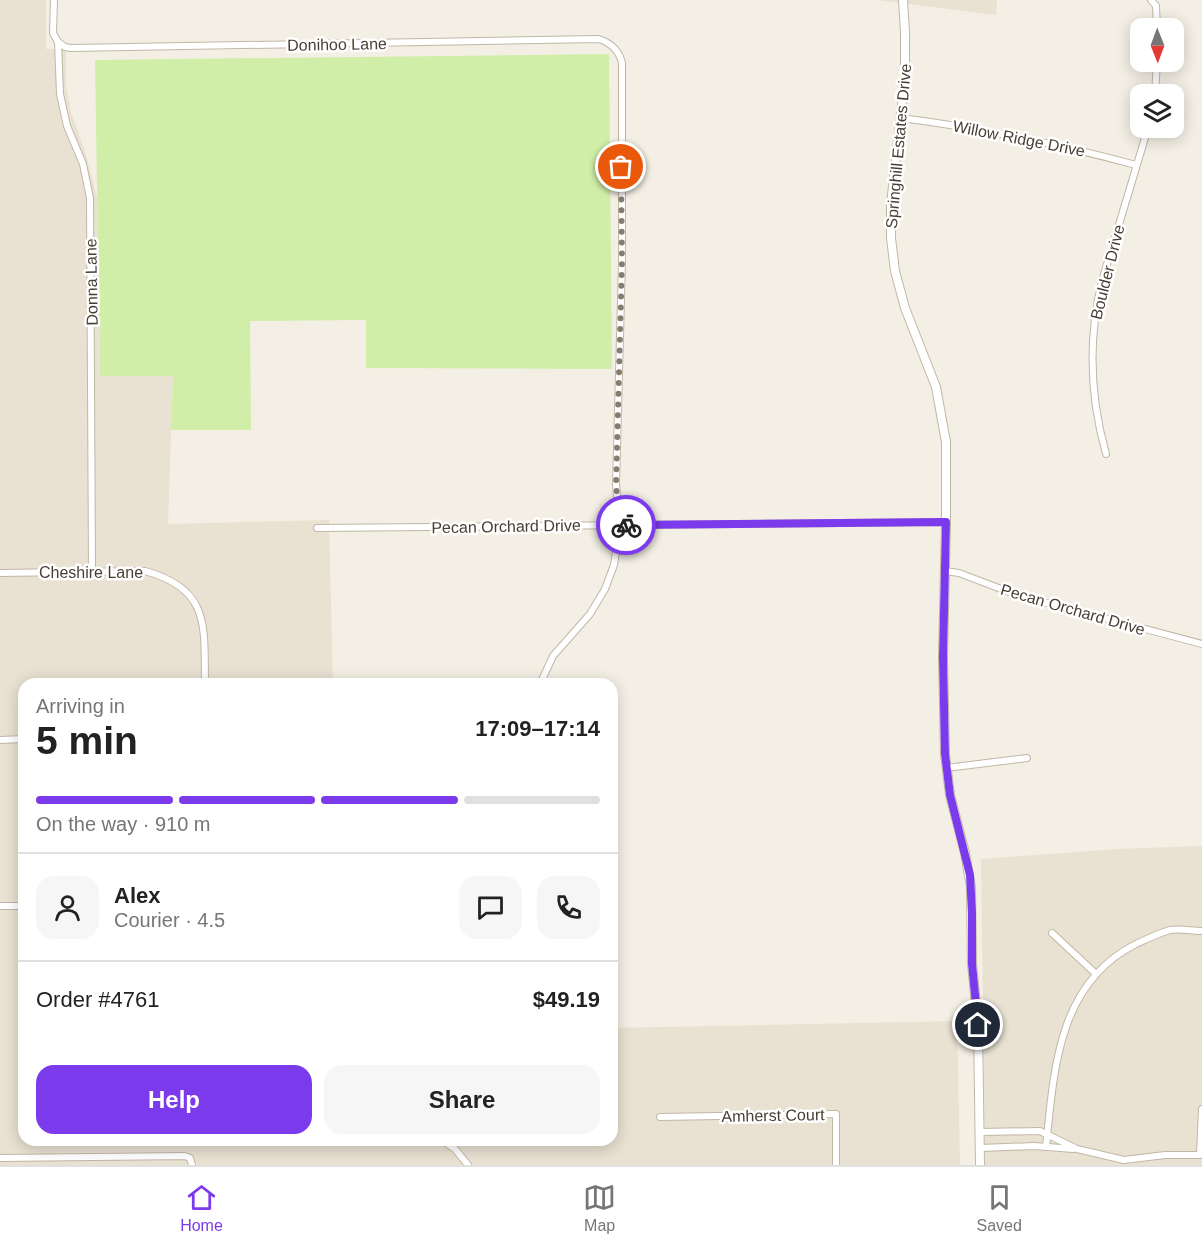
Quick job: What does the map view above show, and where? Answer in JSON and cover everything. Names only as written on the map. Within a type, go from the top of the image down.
[{"type":"street","name":"Donna Lane","points":[[54,0],[53,33],[58,42],[60,94],[67,126],[83,164],[90,198],[92,571]]},
{"type":"street","name":"Springhill Estates Drive","points":[[903,0],[906,54],[891,204],[891,246],[905,308],[940,401],[946,453],[943,681],[946,768],[971,887],[972,964],[978,1025],[981,1165]]},
{"type":"street","points":[[1151,0],[1158,3],[1157,18]]},
{"type":"street","name":"Donihoo Lane","points":[[58,42],[71,48],[598,39],[616,49],[622,63],[622,262],[616,485],[620,525]]},
{"type":"street","name":"Willow Ridge Drive","points":[[901,118],[951,124],[1136,165]]},
{"type":"street","name":"Boulder Drive","points":[[1106,454],[1095,407],[1092,372],[1093,334],[1100,291],[1145,138]]},
{"type":"street","name":"Pecan Orchard Drive","points":[[317,528],[946,522]]},
{"type":"street","points":[[543,678],[553,656],[590,614],[605,589],[614,565],[620,525]]},
{"type":"street","name":"Cheshire Lane","points":[[0,573],[146,571],[167,577],[184,589],[197,605],[204,624],[206,678]]},
{"type":"street","name":"Pecan Orchard Drive","points":[[945,571],[959,573],[1017,595],[1202,644]]},
{"type":"street","points":[[0,740],[18,739]]},
{"type":"street","points":[[946,768],[1027,758]]},
{"type":"street","points":[[0,906],[18,906]]},
{"type":"street","points":[[1046,1147],[1056,1066],[1065,1028],[1078,998],[1095,973],[1128,948],[1156,935],[1173,929],[1202,931]]},
{"type":"street","points":[[1052,933],[1095,973]]},
{"type":"street","points":[[980,1148],[1077,1149],[1124,1160],[1165,1155],[1201,1155],[1202,1109]]},
{"type":"street","name":"Amherst Court","points":[[660,1117],[836,1114],[836,1165]]},
{"type":"street","points":[[1002,1131],[1002,1147]]},
{"type":"street","points":[[980,1132],[1040,1131],[1077,1149]]},
{"type":"street","points":[[450,1146],[468,1165]]},
{"type":"street","points":[[0,1158],[154,1156],[191,1162]]},
{"type":"shaded area","points":[[0,0],[46,0],[46,49],[66,49],[66,84],[71,112],[86,155],[97,198],[100,376],[173,376],[168,524],[329,520],[333,678],[18,678],[18,1146],[618,1146],[618,1028],[957,1021],[960,1165],[0,1165]]},
{"type":"shaded area","points":[[877,0],[997,0],[996,15]]},
{"type":"shaded area","points":[[1202,846],[1202,1165],[985,1165],[981,859],[1118,849]]},
{"type":"green space","points":[[609,54],[612,369],[366,368],[366,320],[250,321],[251,430],[171,430],[173,376],[100,376],[95,60]]},
{"type":"way so far","points":[[621,167],[622,262],[616,485],[620,525],[626,525]]},
{"type":"route","points":[[626,525],[946,522],[943,657],[945,754],[950,795],[970,875],[972,964],[978,1025]]}]
